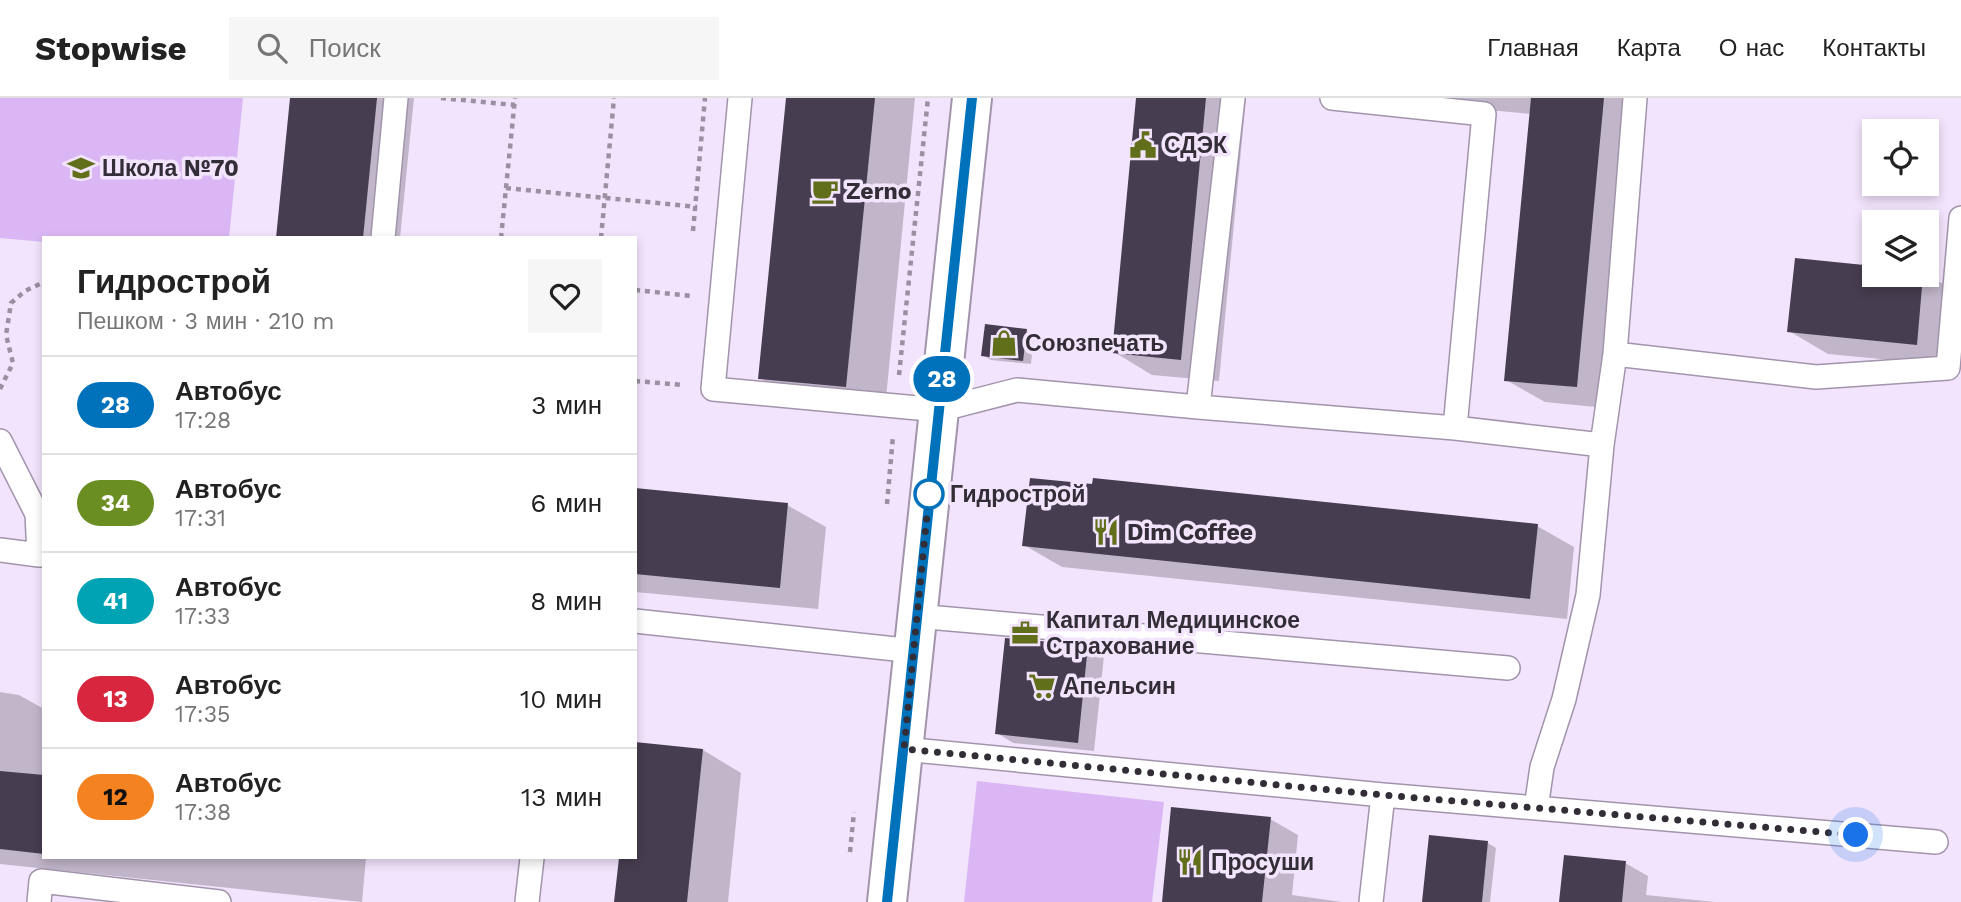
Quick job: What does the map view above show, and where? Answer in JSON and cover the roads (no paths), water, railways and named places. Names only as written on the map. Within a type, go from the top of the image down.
[{"type":"street","points":[[887,902],[972,98]]},
{"type":"lane","points":[[383,236],[396,98]]},
{"type":"lane","points":[[740,98],[713,388],[939,410],[1017,390],[1455,428],[1602,445]]},
{"type":"lane","points":[[1198,407],[1233,98]]},
{"type":"lane","points":[[1332,98],[1484,114],[1455,428]]},
{"type":"lane","points":[[1536,808],[1542,767],[1564,699],[1588,594],[1602,445],[1615,354],[1635,98]]},
{"type":"lane","points":[[1615,354],[1815,377],[1954,366],[1961,218]]},
{"type":"lane","points":[[0,441],[40,509],[41,555],[0,550]]},
{"type":"lane","points":[[637,621],[1508,668]]},
{"type":"lane","points":[[904,749],[1383,795],[1936,842]]},
{"type":"lane","points":[[1371,902],[1383,795]]},
{"type":"lane","points":[[527,902],[532,859]]},
{"type":"lane","points":[[39,902],[41,881],[219,902]]},
{"type":"place","name":"СДЭК","points":[[1143,145]]},
{"type":"place","name":"Школа №70","points":[[81,168]]},
{"type":"place","name":"Zerno","points":[[825,191]]},
{"type":"place","name":"Союзпечать","points":[[1004,343]]},
{"type":"place","name":"Гидрострой","points":[[929,494]]},
{"type":"place","name":"Dim Coffee","points":[[1106,532]]},
{"type":"place","name":"Капитал Медицинское Страхование","points":[[1025,633]]},
{"type":"place","name":"Апельсин","points":[[1042,686]]},
{"type":"place","name":"Просуши","points":[[1190,862]]}]
